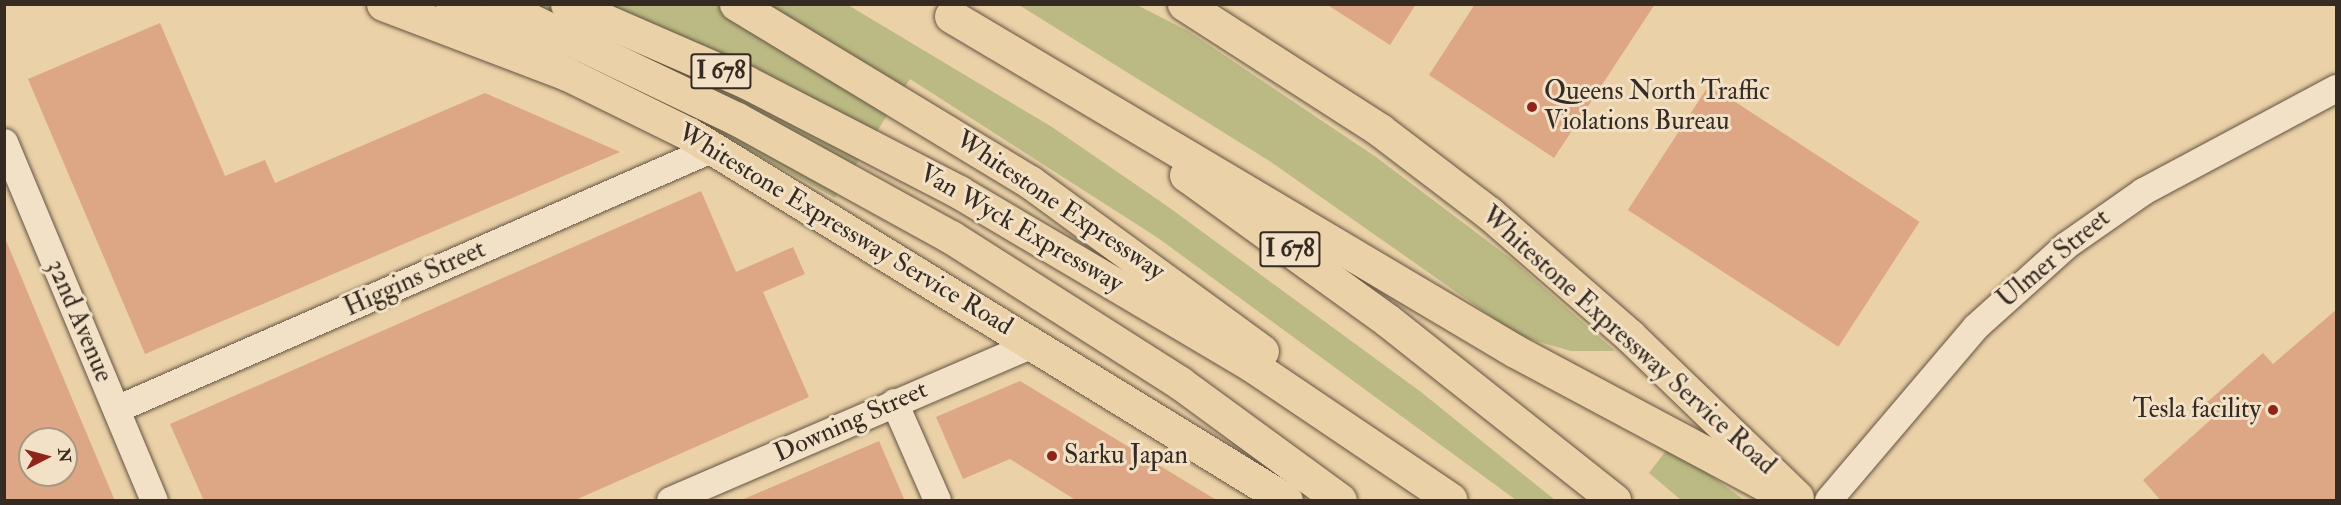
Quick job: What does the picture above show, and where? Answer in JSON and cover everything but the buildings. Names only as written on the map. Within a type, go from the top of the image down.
[{"type":"main road","name":"Whitestone Expressway Service Road","points":[[382,4],[567,74],[713,148],[1032,344],[1273,498]]},
{"type":"main road","points":[[453,4],[504,40],[567,74]]},
{"type":"main road","points":[[497,4],[672,86],[850,180],[1132,351],[1340,501]]},
{"type":"main road","name":"Van Wyck Expressway","points":[[567,4],[871,144],[1253,366],[1451,500]]},
{"type":"main road","name":"Whitestone Expressway","points":[[735,4],[898,98],[1149,264],[1451,500]]},
{"type":"main road","name":"Whitestone Expressway Service Road","points":[[1184,4],[1366,120],[1489,213],[1630,336],[1801,501]]},
{"type":"main road","points":[[941,10],[1515,351],[1794,501]]},
{"type":"main road","name":"I 678","points":[[941,10],[1317,268],[1614,501]]},
{"type":"street","name":"Ulmer Street","points":[[1828,501],[1975,327],[2067,245],[2159,182],[2337,88]]},
{"type":"street","name":"32nd Avenue","points":[[4,141],[154,501]]},
{"type":"street","name":"Higgins Street","points":[[116,409],[713,148]]},
{"type":"street","name":"Downing Street","points":[[670,501],[1032,344]]},
{"type":"street","points":[[894,402],[937,501]]},
{"type":"shaded area","points":[[483,5],[848,5],[1052,127],[1167,206],[1421,392],[1555,500],[1516,500],[1158,238],[910,79],[835,198]]},
{"type":"shaded area","points":[[1019,5],[1137,5],[1188,31],[1376,157],[1514,261],[1615,351],[1571,351],[1519,336],[1271,162]]},
{"type":"shaded area","points":[[1668,448],[1702,469],[1744,500],[1681,500],[1649,473]]},
{"type":"place","name":"Queens North Traffic Violations Bureau","points":[[1532,107]]},
{"type":"place","name":"Tesla facility","points":[[2273,410]]},
{"type":"place","name":"Sarku Japan","points":[[1052,456]]}]
